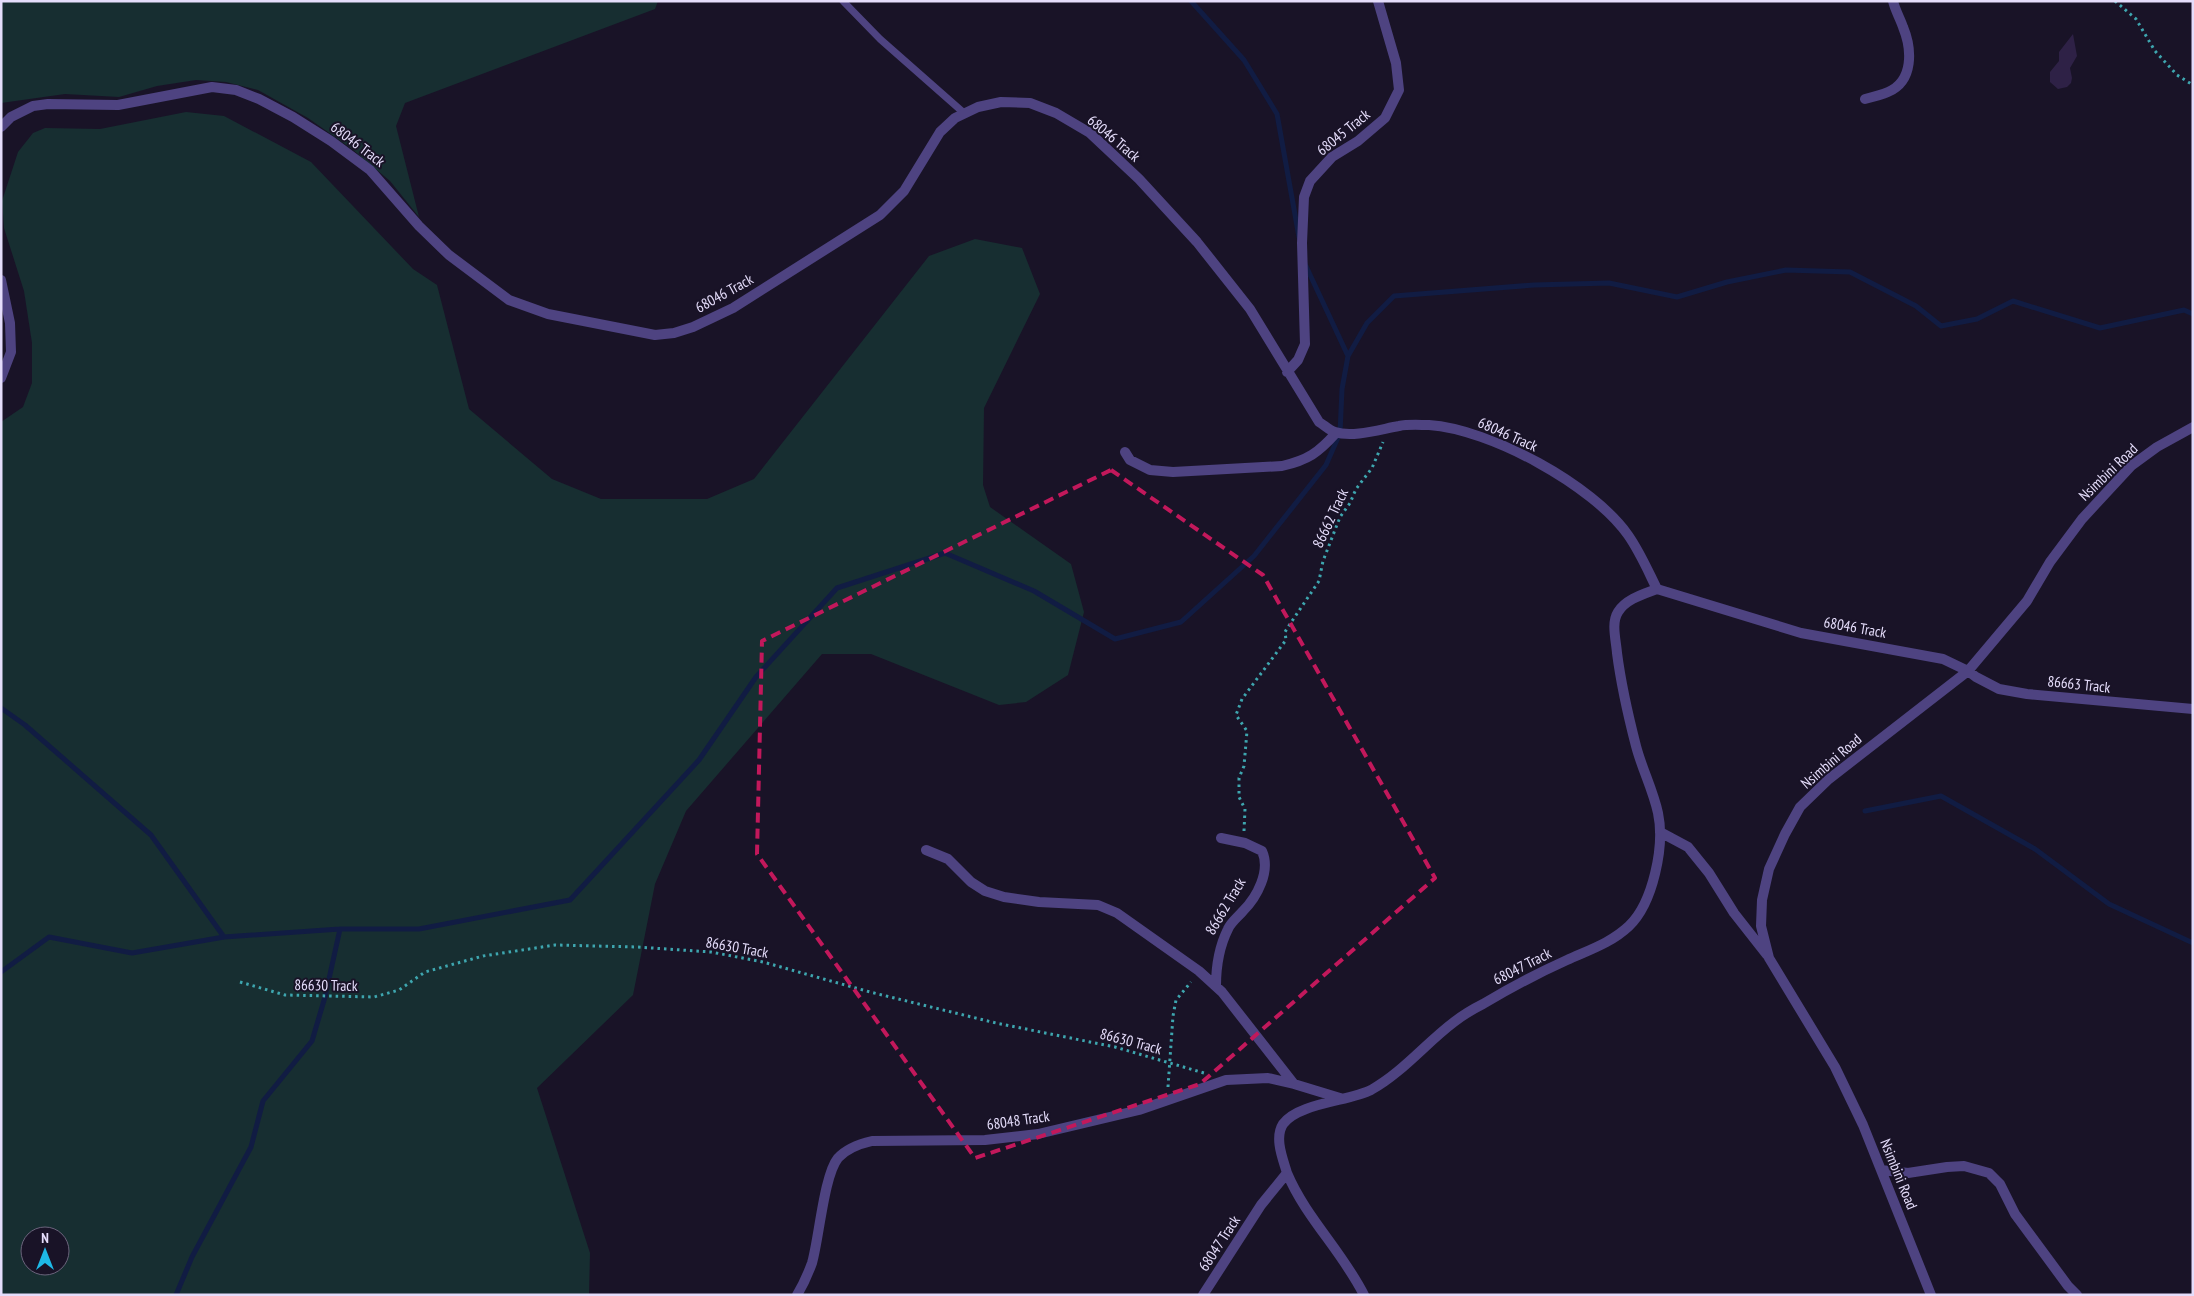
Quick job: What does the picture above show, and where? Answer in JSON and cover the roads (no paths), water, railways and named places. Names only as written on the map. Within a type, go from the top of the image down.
[{"type":"street","name":"68045 Track","points":[[1287,372],[1298,360],[1305,344],[1302,243],[1304,197],[1310,181],[1332,157],[1358,141],[1385,118],[1399,90],[1396,63],[1378,1]]},
{"type":"street","points":[[1865,99],[1889,92],[1899,85],[1907,74],[1909,51],[1904,28],[1894,1]]},
{"type":"street","name":"68046 Track","points":[[1,127],[12,116],[33,106],[48,104],[118,105],[212,87],[236,90],[259,99],[292,117],[331,141],[370,170],[419,226],[449,255],[510,300],[548,314],[655,335],[674,333],[693,327],[733,308],[880,215],[904,191],[940,132],[955,118],[978,107],[1001,102],[1030,103],[1056,112],[1090,133],[1139,179],[1197,242],[1250,308],[1319,422],[1336,433],[1364,433],[1402,425],[1430,425],[1469,432],[1549,468],[1594,500],[1616,521],[1636,548],[1657,589],[1801,633],[1943,659],[1968,670]]},
{"type":"street","points":[[1,280],[10,323],[11,352],[1,378]]},
{"type":"street","name":"Nsimbini Road","points":[[1931,1295],[1881,1170],[1835,1066],[1769,958],[1761,926],[1762,900],[1769,868],[1800,807],[1829,779],[1968,670],[2027,601],[2050,562],[2082,519],[2131,466],[2156,447],[2193,427]]},
{"type":"street","points":[[1125,452],[1130,460],[1139,466],[1158,471],[1173,472],[1282,466],[1300,462],[1312,456],[1336,433]]},
{"type":"street","name":"68047 Track","points":[[1203,1295],[1261,1205],[1287,1173],[1280,1141],[1280,1131],[1284,1123],[1304,1111],[1340,1098],[1368,1091],[1382,1084],[1454,1022],[1531,977],[1603,945],[1629,926],[1644,905],[1653,882],[1660,832],[1659,815],[1637,748],[1619,669],[1615,628],[1618,611],[1627,602],[1657,589]]},
{"type":"street","name":"86663 Track","points":[[1968,670],[1976,677],[1999,689],[2027,694],[2193,709]]},
{"type":"street","points":[[1660,832],[1688,847],[1709,872],[1734,913],[1769,958]]},
{"type":"street","points":[[1216,986],[1217,966],[1225,935],[1229,926],[1253,900],[1261,883],[1265,859],[1262,851],[1245,844],[1221,838]]},
{"type":"street","points":[[926,850],[948,859],[972,882],[985,891],[1004,897],[1039,902],[1098,905],[1111,910],[1199,970],[1216,986],[1294,1084]]},
{"type":"street","name":"68048 Track","points":[[797,1295],[812,1263],[830,1175],[837,1159],[847,1150],[858,1144],[872,1142],[985,1140],[1038,1134],[1164,1102],[1208,1084],[1226,1080],[1268,1078],[1340,1098]]},
{"type":"street","points":[[1881,1170],[1908,1173],[1947,1166],[1964,1166],[1989,1174],[2000,1184],[2015,1214],[2068,1286],[2077,1295]]},
{"type":"street","points":[[1287,1173],[1296,1193],[1319,1229],[1349,1268],[1364,1295]]},
{"type":"lane","points":[[843,1],[880,39],[964,113]]},
{"type":"waterway","points":[[1191,1],[1244,60],[1277,114],[1299,237]]},
{"type":"waterway","points":[[1305,264],[1348,356]]},
{"type":"waterway","points":[[1,972],[49,937],[132,953],[224,937],[340,929],[419,929],[570,900],[699,760],[756,677],[837,588],[945,553],[1034,591],[1115,639],[1181,622],[1254,556],[1326,465],[1340,433],[1342,389],[1348,356],[1367,323],[1394,296],[1534,285],[1609,283],[1677,297],[1727,282],[1786,270],[1850,272],[1916,306],[1941,326],[1977,319],[2013,301],[2100,328],[2184,310],[2193,314]]},
{"type":"waterway","points":[[1,708],[25,725],[151,835],[224,937]]},
{"type":"waterway","points":[[1865,811],[1941,796],[2035,849],[2109,904],[2193,943]]},
{"type":"waterway","points":[[176,1295],[192,1257],[251,1147],[263,1101],[312,1041],[325,997],[340,929]]}]
